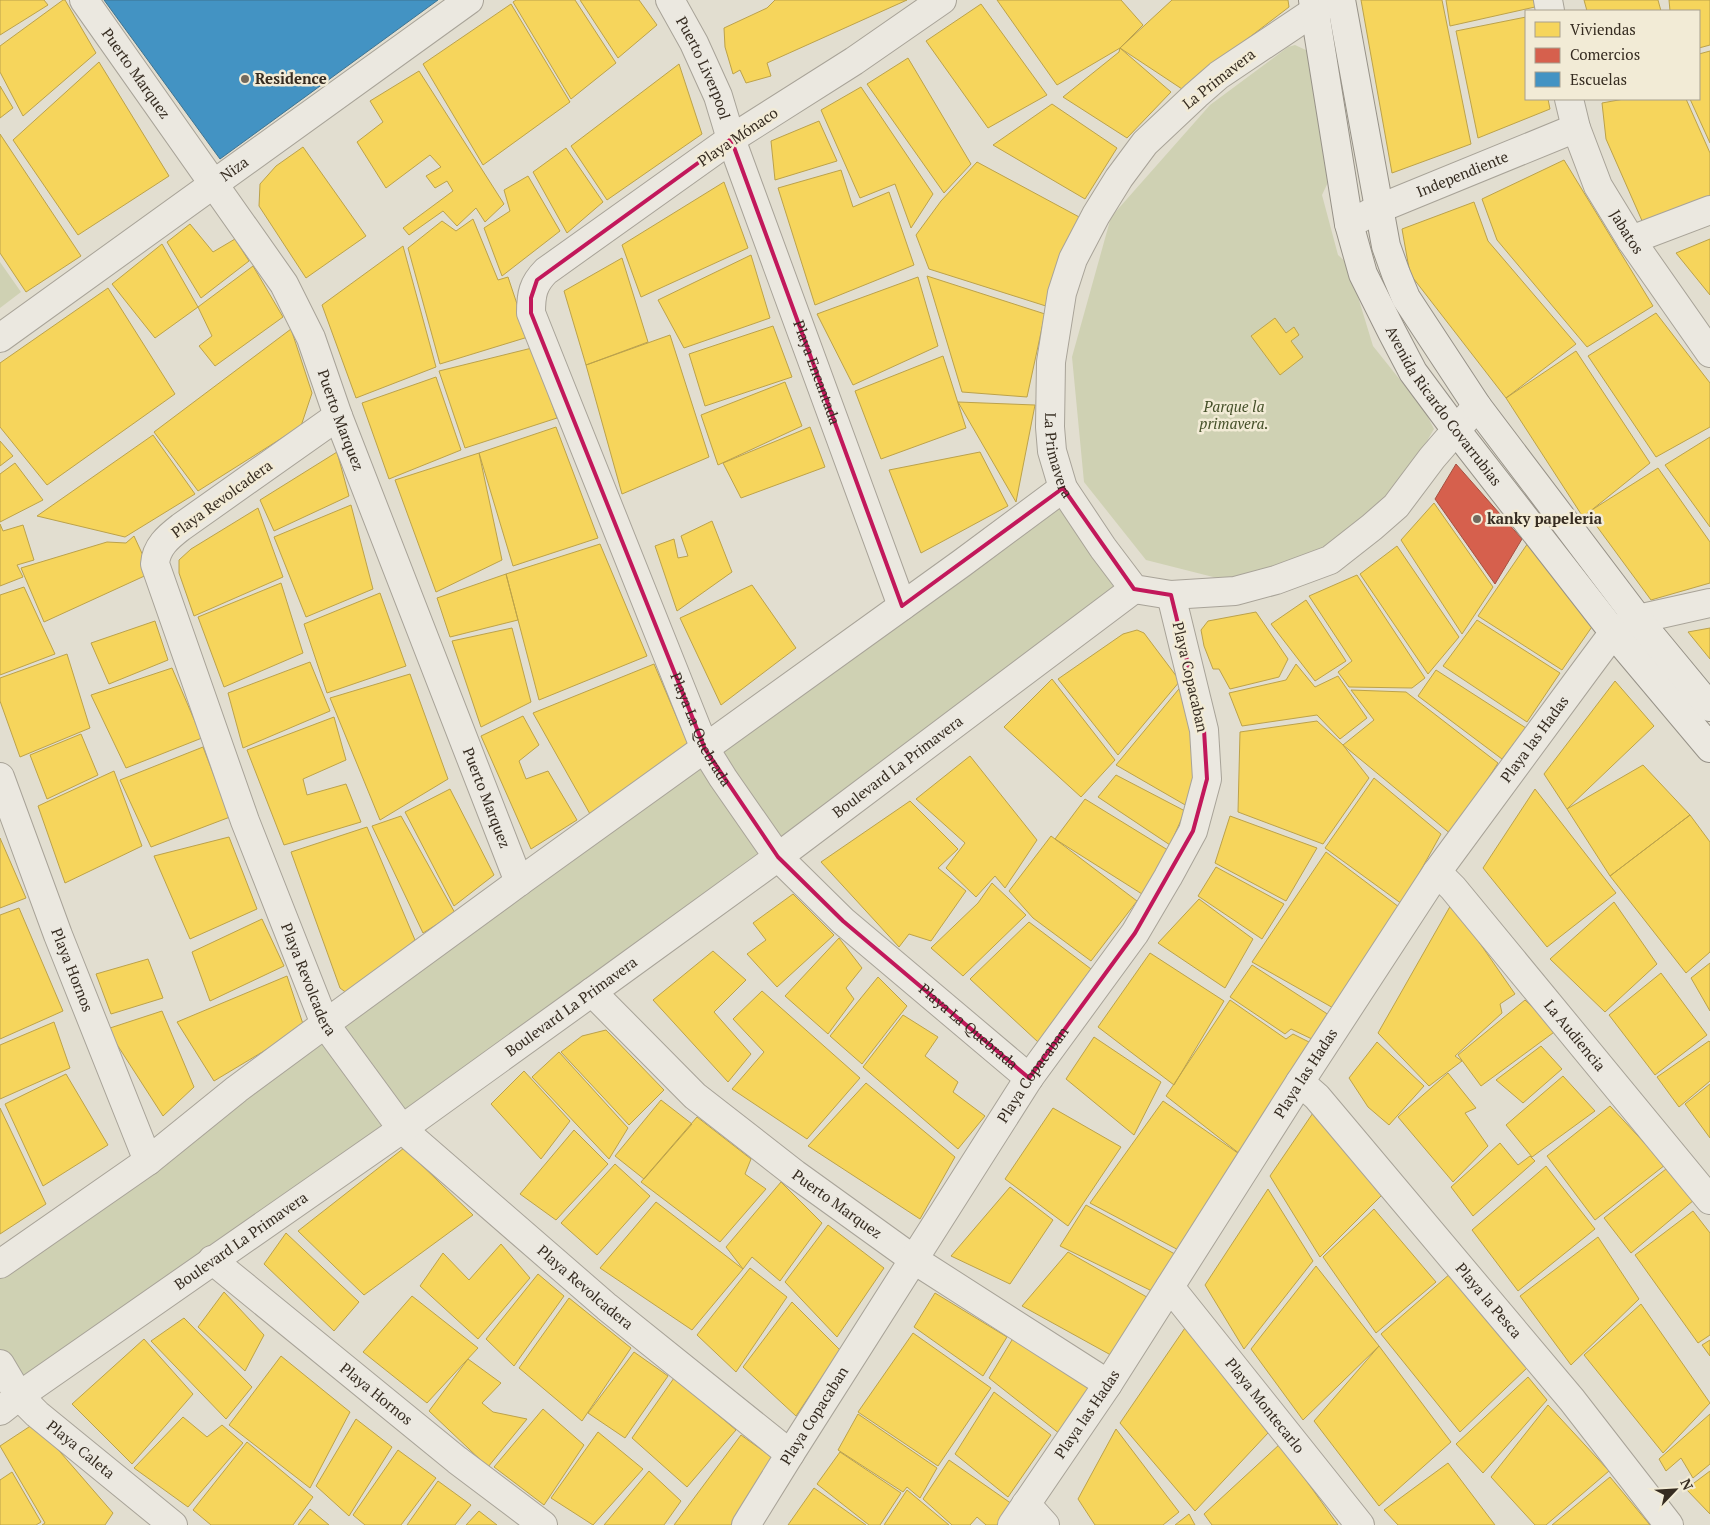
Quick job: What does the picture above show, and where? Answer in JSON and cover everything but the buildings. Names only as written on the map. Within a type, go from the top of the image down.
[{"type":"street","name":"Puerto Marquez","points":[[84,0],[284,284],[311,338],[338,416],[518,882]]},
{"type":"street","name":"Niza","points":[[0,338],[469,0]]},
{"type":"street","name":"Puerto Liverpool","points":[[670,0],[694,43],[718,96],[731,139]]},
{"type":"street","name":"Playa Mónaco","points":[[537,280],[546,271],[731,139],[854,61],[942,0]]},
{"type":"street","name":"Avenida Ricardo Covarrubias","points":[[1341,0],[1386,246],[1406,298],[1477,406],[1638,619],[1710,707]]},
{"type":"street","name":"Avenida Ricardo Covarrubias","points":[[1320,3],[1349,224],[1368,286],[1413,372],[1614,632],[1710,748]]},
{"type":"street","name":"La Primavera","points":[[1134,589],[1103,548],[1063,488],[1052,451],[1050,427],[1051,362],[1062,293],[1073,259],[1096,215],[1119,178],[1145,143],[1219,76],[1320,3]]},
{"type":"street","name":"Jabatos","points":[[1569,100],[1576,128],[1598,186],[1631,240],[1710,353]]},
{"type":"street","name":"Independiente","points":[[1349,224],[1378,209],[1576,128]]},
{"type":"street","name":"Playa Encantada","points":[[731,139],[902,606]]},
{"type":"street","points":[[1631,240],[1710,210]]},
{"type":"street","name":"Playa La Quebrada","points":[[537,280],[531,298],[531,313],[705,749],[778,857],[843,921],[1028,1078]]},
{"type":"street","points":[[1134,589],[1171,595],[1235,591],[1276,580],[1330,560],[1396,506],[1477,406]]},
{"type":"street","name":"Playa Revolcadera","points":[[338,416],[181,527],[163,543],[158,551],[155,564],[245,821],[324,1024],[402,1129],[607,1307],[790,1454]]},
{"type":"street","points":[[0,1264],[148,1161],[237,1089],[324,1024],[1063,488]]},
{"type":"street","name":"Boulevard La Primavera","points":[[9,1404],[212,1260],[402,1129],[592,992],[778,857],[1134,589]]},
{"type":"street","name":"Playa Copacaban","points":[[746,1525],[1028,1078],[1135,934],[1193,831],[1207,779],[1204,730],[1171,595]]},
{"type":"street","points":[[1614,632],[1638,619],[1710,604]]},
{"type":"street","name":"Playa las Hadas","points":[[1019,1514],[1108,1384],[1300,1082],[1437,872],[1614,632]]},
{"type":"street","name":"Playa Hornos","points":[[0,777],[58,935],[148,1161]]},
{"type":"street","name":"La Audiencia","points":[[1437,872],[1453,888],[1710,1200]]},
{"type":"street","name":"Puerto Marquez","points":[[592,992],[695,1096],[795,1174],[913,1259],[1108,1384]]},
{"type":"street","name":"Playa la Pesca","points":[[1300,1082],[1317,1097],[1572,1400],[1669,1525]]},
{"type":"street","name":"Playa Hornos","points":[[212,1260],[457,1460],[543,1525]]},
{"type":"street","name":"Playa Montecarlo","points":[[1170,1287],[1360,1525]]},
{"type":"street","name":"Playa Caleta","points":[[0,1364],[9,1404],[48,1424],[173,1525]]},
{"type":"street","points":[[1019,1514],[1046,1525]]},
{"type":"highlighted area","points":[[731,139],[902,606],[1063,488],[1134,589],[1171,595],[1204,730],[1207,779],[1193,831],[1135,933],[1029,1078],[843,921],[778,857],[705,749],[531,313],[531,298],[537,280]]},
{"type":"green space","name":"Parque la primavera.","points":[[1295,45],[1308,51],[1330,178],[1322,195],[1338,255],[1348,264],[1373,346],[1425,411],[1434,429],[1411,468],[1368,519],[1323,555],[1225,580],[1146,560],[1084,482],[1072,357],[1111,217],[1210,105],[1288,47]]},
{"type":"green space","points":[[0,262],[21,292],[0,308]]},
{"type":"green space","points":[[1056,509],[1067,512],[1117,585],[772,854],[0,1402],[0,1262]]},
{"type":"place","name":"Residence","points":[[245,79]]},
{"type":"place","name":"kanky papeleria","points":[[1477,519]]}]
